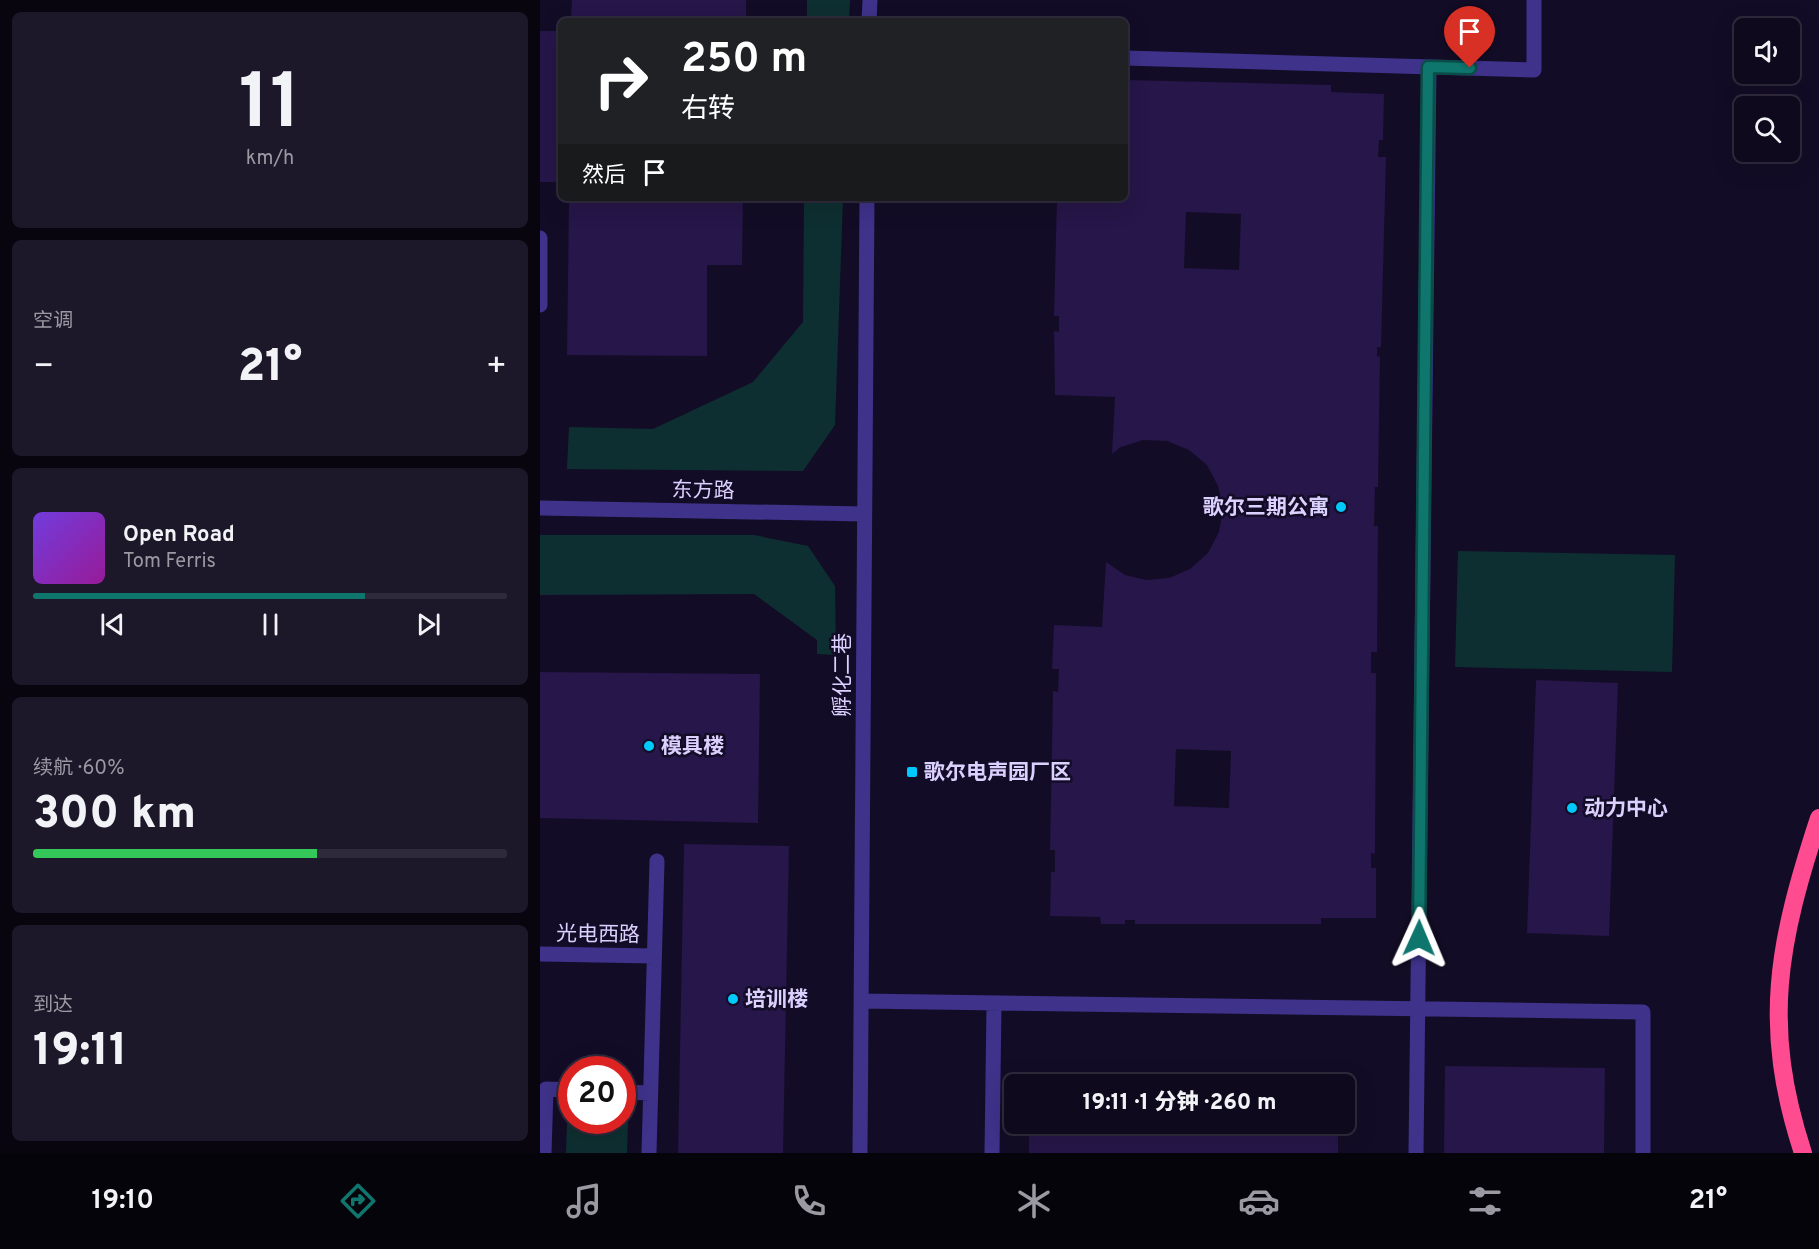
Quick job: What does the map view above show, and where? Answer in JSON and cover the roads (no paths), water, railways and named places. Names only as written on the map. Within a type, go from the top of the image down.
[{"type":"highway","points":[[1803,1153],[1788,1107],[1779,1055],[1778,999],[1782,954],[1797,883],[1819,818]]},
{"type":"street","points":[[869,18],[870,0]]},
{"type":"street","points":[[1128,58],[1534,70],[1534,0]]},
{"type":"street","points":[[1416,1153],[1428,67]]},
{"type":"street","name":"孵化二巷","points":[[860,1153],[867,201]]},
{"type":"street","points":[[540,238],[540,305]]},
{"type":"street","name":"东方路","points":[[540,508],[864,514]]},
{"type":"street","points":[[649,1153],[657,861]]},
{"type":"street","name":"光电西路","points":[[540,954],[654,956]]},
{"type":"street","points":[[861,1001],[1643,1011],[1643,1153]]},
{"type":"street","points":[[992,1153],[994,1003]]},
{"type":"street","points":[[544,1153],[546,1089],[558,1089]]},
{"type":"street","points":[[636,1092],[651,1093]]},
{"type":"place","name":"歌尔三期公寓","points":[[1341,507]]},
{"type":"place","name":"模具楼","points":[[649,746]]},
{"type":"place","name":"歌尔电声园厂区","points":[[912,772]]},
{"type":"place","name":"动力中心","points":[[1572,808]]},
{"type":"place","name":"培训楼","points":[[733,999]]}]
